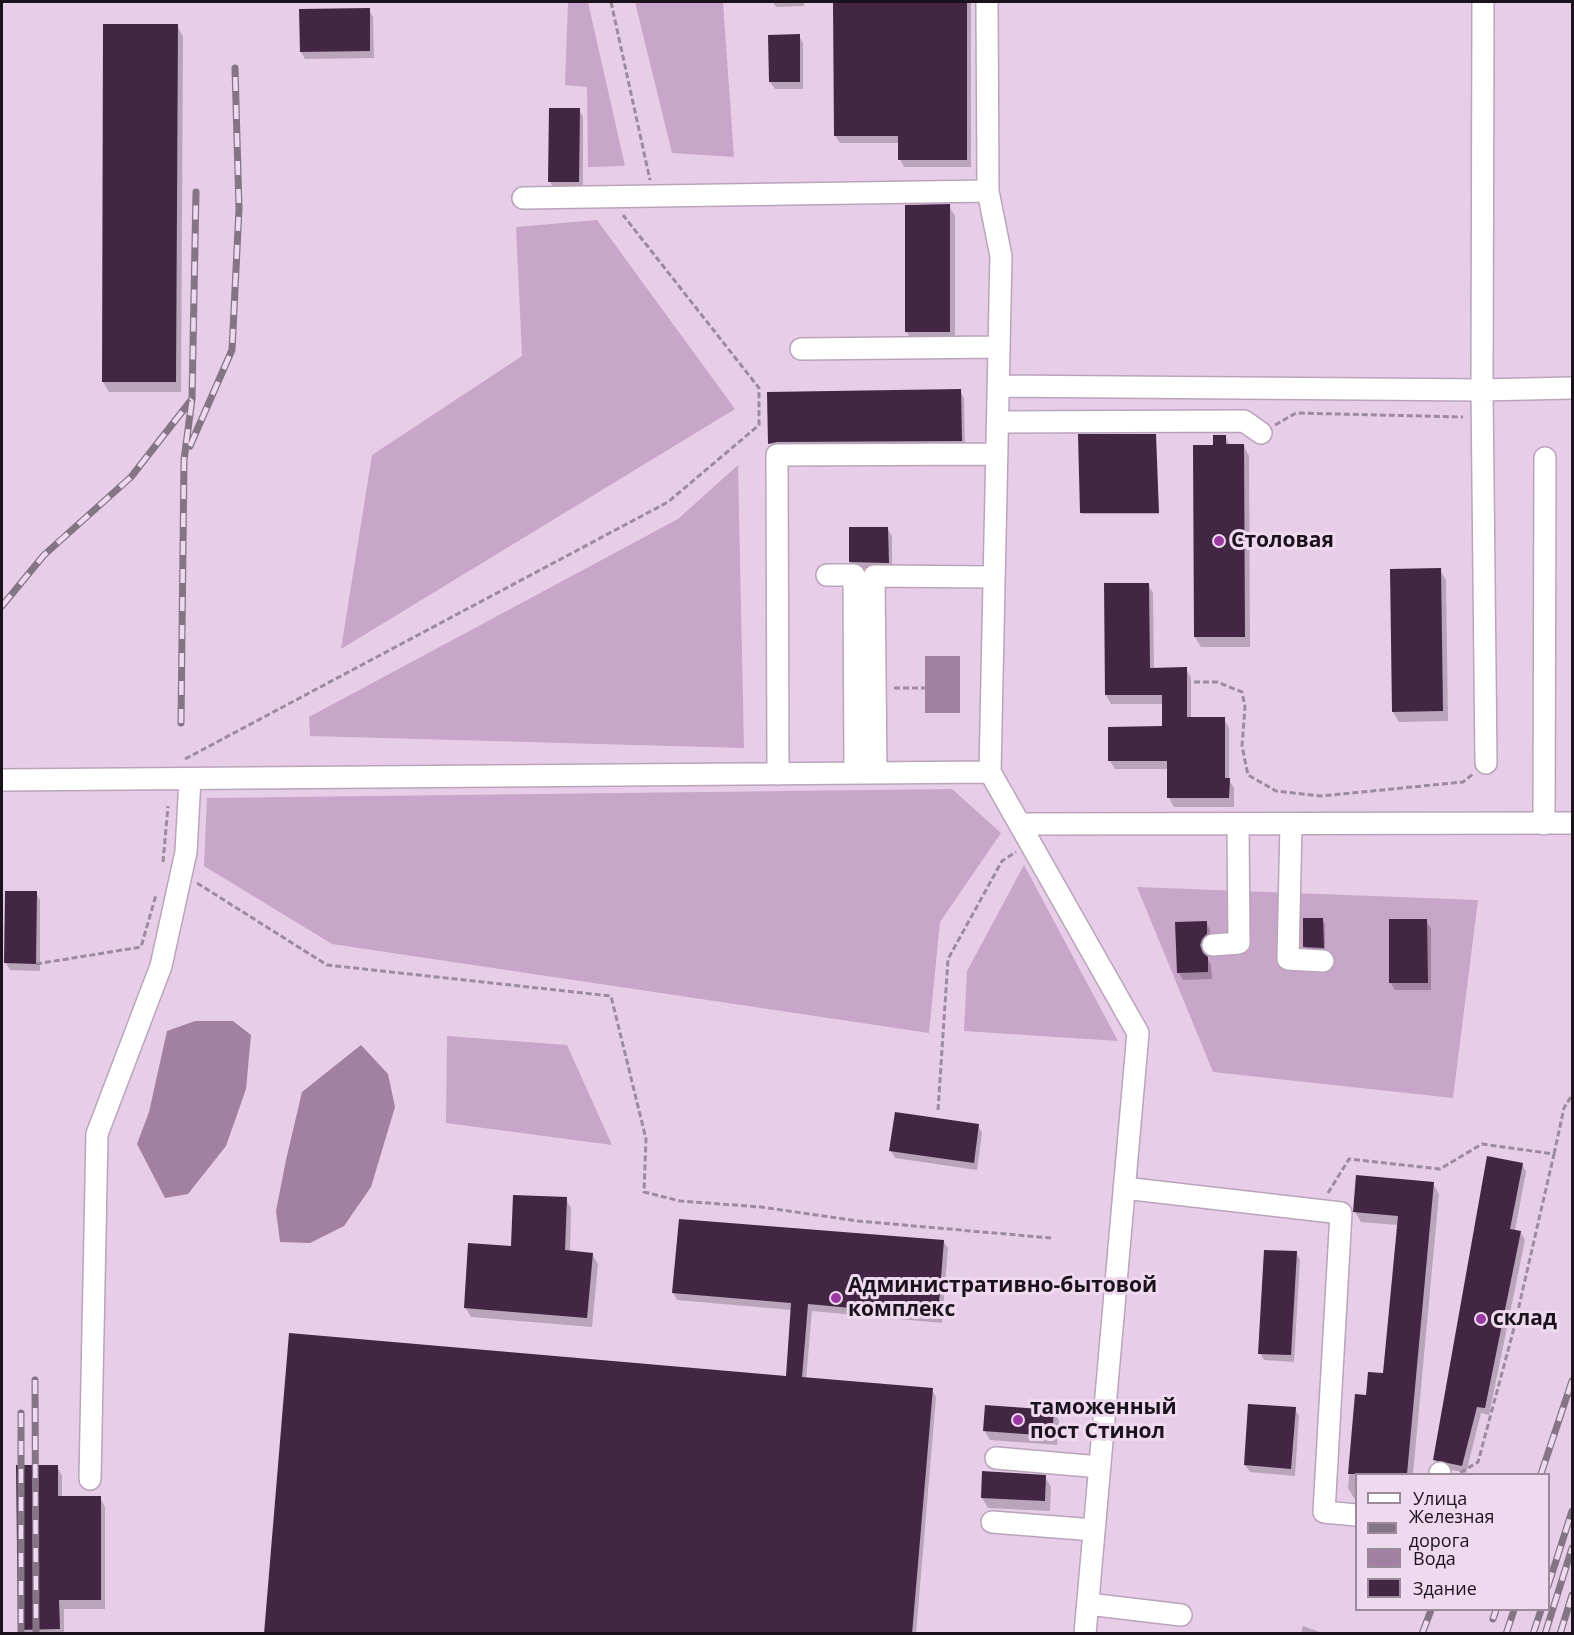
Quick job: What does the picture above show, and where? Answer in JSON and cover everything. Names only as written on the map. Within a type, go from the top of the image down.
[{"type":"street","points":[[987,2],[988,191],[1001,256],[990,772],[1138,1033],[1085,1634]]},
{"type":"street","points":[[1483,2],[1482,390],[1486,763]]},
{"type":"street","points":[[523,198],[988,191]]},
{"type":"street","points":[[801,349],[999,347]]},
{"type":"street","points":[[998,386],[1482,390],[1572,388]]},
{"type":"street","points":[[998,422],[1244,421],[1260,433]]},
{"type":"street","points":[[778,774],[777,455],[997,454]]},
{"type":"street","points":[[1544,824],[1545,458]]},
{"type":"street","points":[[827,575],[854,575],[865,773]]},
{"type":"street","points":[[865,773],[875,688],[874,576],[994,577]]},
{"type":"street","points":[[90,1479],[97,1134],[161,966],[186,852],[185,770]]},
{"type":"street","points":[[2,780],[185,770],[778,774],[990,772]]},
{"type":"street","points":[[1020,824],[1572,823]]},
{"type":"street","points":[[1213,945],[1239,943],[1238,825]]},
{"type":"street","points":[[1291,825],[1288,959],[1323,961]]},
{"type":"street","points":[[1124,1188],[1341,1213],[1324,1512],[1355,1515]]},
{"type":"street","points":[[996,1458],[1100,1467]]},
{"type":"street","points":[[992,1522],[1094,1530]]},
{"type":"street","points":[[1088,1604],[1181,1615]]},
{"type":"path","points":[[610,2],[654,196]]},
{"type":"path","points":[[185,770],[668,502],[759,425],[759,388],[609,197]]},
{"type":"path","points":[[1260,433],[1296,413],[1465,417]]},
{"type":"path","points":[[1194,682],[1217,682],[1242,692],[1245,707],[1242,746],[1248,775],[1276,791],[1321,796],[1463,782],[1486,763]]},
{"type":"path","points":[[875,688],[925,688]]},
{"type":"path","points":[[163,863],[169,804]]},
{"type":"path","points":[[938,1110],[948,959],[1002,861],[1030,844]]},
{"type":"path","points":[[182,873],[327,965],[611,996],[646,1139],[644,1192],[680,1200],[761,1207],[858,1221],[1051,1238]]},
{"type":"path","points":[[36,964],[141,948],[159,885]]},
{"type":"path","points":[[1449,1473],[1478,1462],[1513,1332],[1564,1108],[1572,1095]]},
{"type":"path","points":[[1318,1210],[1349,1159],[1440,1169],[1482,1144],[1554,1154]]},
{"type":"shaded area","points":[[2,2],[1572,2],[1572,1633],[2,1634]]},
{"type":"shaded area","points":[[568,2],[588,2],[625,166],[588,167],[587,87],[565,85]]},
{"type":"shaded area","points":[[635,2],[723,2],[734,157],[672,153]]},
{"type":"shaded area","points":[[597,220],[735,409],[341,649],[372,455],[522,356],[516,227]]},
{"type":"shaded area","points":[[738,465],[744,748],[310,736],[309,717],[678,519]]},
{"type":"shaded area","points":[[952,789],[1001,833],[940,922],[929,1033],[332,944],[204,866],[207,798]]},
{"type":"shaded area","points":[[1024,865],[1118,1041],[964,1031],[967,971]]},
{"type":"shaded area","points":[[1137,887],[1478,900],[1453,1098],[1213,1072]]},
{"type":"shaded area","points":[[447,1036],[567,1045],[612,1145],[446,1123]]},
{"type":"water","points":[[925,656],[960,656],[960,713],[925,713]]},
{"type":"water","points":[[195,1021],[233,1021],[251,1035],[246,1089],[226,1146],[188,1194],[165,1198],[137,1144],[149,1112],[167,1031]]},
{"type":"water","points":[[361,1045],[388,1074],[395,1107],[371,1187],[344,1226],[310,1243],[280,1242],[276,1211],[302,1092]]},
{"type":"building","points":[[833,2],[967,2],[967,160],[898,160],[898,136],[834,136]]},
{"type":"building","points":[[370,8],[370,51],[300,52],[299,9]]},
{"type":"building","points":[[103,24],[178,24],[176,382],[102,382]]},
{"type":"building","points":[[800,34],[800,82],[769,82],[768,35]]},
{"type":"building","points":[[549,108],[580,108],[579,182],[548,182]]},
{"type":"building","points":[[950,204],[950,332],[905,332],[905,205]]},
{"type":"building","points":[[961,389],[962,441],[777,442],[768,444],[767,392]]},
{"type":"building","points":[[1078,434],[1156,434],[1159,513],[1080,513]]},
{"type":"building","name":"Столовая","points":[[1213,435],[1226,435],[1226,444],[1244,444],[1245,637],[1194,637],[1193,445],[1213,445]]},
{"type":"building","points":[[849,527],[888,527],[889,563],[849,562]]},
{"type":"building","points":[[1441,568],[1443,711],[1392,712],[1390,569]]},
{"type":"building","points":[[1104,583],[1149,583],[1150,668],[1187,667],[1187,717],[1225,717],[1225,778],[1230,778],[1229,798],[1167,798],[1167,761],[1108,761],[1108,727],[1162,726],[1162,695],[1105,695]]},
{"type":"building","points":[[5,891],[37,891],[36,964],[4,963]]},
{"type":"building","points":[[1303,918],[1323,918],[1324,948],[1303,947]]},
{"type":"building","points":[[1389,919],[1427,919],[1428,983],[1389,983]]},
{"type":"building","points":[[1207,921],[1207,934],[1200,945],[1203,953],[1208,957],[1208,972],[1177,973],[1175,922]]},
{"type":"building","points":[[895,1112],[979,1124],[974,1163],[889,1151]]},
{"type":"building","name":"склад","points":[[1487,1156],[1523,1163],[1510,1229],[1521,1231],[1485,1408],[1477,1407],[1462,1466],[1433,1460]]},
{"type":"building","points":[[1356,1175],[1434,1182],[1407,1473],[1348,1474],[1355,1394],[1366,1395],[1368,1372],[1383,1373],[1398,1216],[1353,1212]]},
{"type":"building","points":[[513,1195],[567,1197],[565,1250],[593,1253],[587,1318],[464,1308],[468,1243],[511,1246]]},
{"type":"building","points":[[679,1219],[944,1240],[938,1316],[808,1304],[802,1377],[933,1388],[912,1634],[264,1634],[289,1333],[786,1376],[791,1303],[672,1293]]},
{"type":"building","points":[[1264,1250],[1297,1251],[1291,1355],[1258,1354]]},
{"type":"building","points":[[1248,1404],[1296,1407],[1291,1469],[1244,1465]]},
{"type":"building","name":"таможенный пост Стинол","points":[[985,1405],[1054,1410],[1052,1436],[983,1431]]},
{"type":"building","points":[[16,1465],[58,1465],[58,1496],[101,1496],[101,1600],[59,1600],[60,1629],[18,1630]]},
{"type":"building","points":[[982,1471],[1046,1475],[1045,1501],[981,1498]]},
{"type":"railway","points":[[190,446],[232,350],[239,209],[235,68]]},
{"type":"railway","points":[[181,723],[184,460],[192,399],[196,192]]},
{"type":"railway","points":[[2,606],[44,555],[131,477],[192,399]]},
{"type":"railway","points":[[35,1380],[36,1634]]},
{"type":"railway","points":[[1541,1473],[1572,1381]]},
{"type":"railway","points":[[21,1413],[21,1634]]},
{"type":"railway","points":[[1550,1580],[1572,1511]]},
{"type":"railway","points":[[1545,1634],[1572,1548]]},
{"type":"railway","points":[[1560,1634],[1572,1595]]},
{"type":"railway","points":[[1422,1634],[1431,1611]]},
{"type":"railway","points":[[1493,1619],[1496,1611]]},
{"type":"railway","points":[[1506,1634],[1514,1611]]},
{"type":"railway","points":[[1533,1634],[1541,1611]]},
{"type":"place","name":"Столовая","points":[[1219,541]]},
{"type":"place","name":"Административно-бытовой комплекс","points":[[836,1298]]},
{"type":"place","name":"склад","points":[[1481,1319]]},
{"type":"place","name":"таможенный пост Стинол","points":[[1018,1420]]}]
